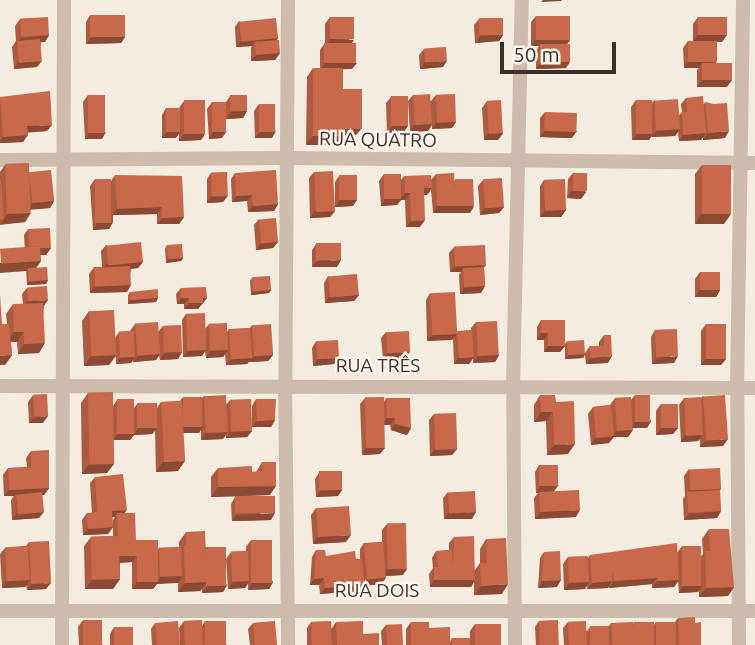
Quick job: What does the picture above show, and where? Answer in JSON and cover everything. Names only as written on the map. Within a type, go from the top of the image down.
[{"type":"street","points":[[62,645],[64,0]]},
{"type":"street","points":[[288,0],[289,158],[285,384],[288,645]]},
{"type":"street","points":[[515,645],[513,386],[522,0]]},
{"type":"street","points":[[739,645],[737,388],[748,163],[743,0]]},
{"type":"street","name":"RUA QUATRO","points":[[0,160],[289,158],[748,163]]},
{"type":"street","name":"RUA TRÊS","points":[[0,386],[285,384],[755,388]]},
{"type":"street","name":"RUA DOIS","points":[[0,611],[755,611]]},
{"type":"building","points":[[90,15],[125,15],[125,37],[90,37]]},
{"type":"building","points":[[536,16],[570,16],[570,40],[536,40]]},
{"type":"building","points":[[48,17],[49,35],[21,36],[20,18]]},
{"type":"building","points":[[330,17],[354,17],[354,39],[330,39]]},
{"type":"building","points":[[698,17],[727,17],[727,35],[698,35]]},
{"type":"building","points":[[276,18],[278,38],[241,42],[239,22]]},
{"type":"building","points":[[479,18],[503,18],[503,35],[479,35]]},
{"type":"building","points":[[40,39],[42,61],[19,63],[17,41]]},
{"type":"building","points":[[279,40],[280,53],[256,55],[255,42]]},
{"type":"building","points":[[688,41],[717,41],[717,62],[688,62]]},
{"type":"building","points":[[324,43],[356,43],[356,63],[324,63]]},
{"type":"building","points":[[540,44],[570,44],[570,62],[540,62]]},
{"type":"building","points":[[446,47],[447,61],[425,63],[424,49]]},
{"type":"building","points":[[702,63],[732,63],[732,80],[702,80]]},
{"type":"building","points":[[313,68],[343,68],[343,136],[313,136]]},
{"type":"building","points":[[343,89],[362,89],[362,129],[343,129]]},
{"type":"building","points":[[50,91],[52,125],[27,126],[28,135],[3,137],[0,97]]},
{"type":"building","points":[[430,94],[432,124],[415,125],[413,95]]},
{"type":"building","points":[[455,94],[456,122],[437,123],[436,95]]},
{"type":"building","points":[[88,95],[105,95],[105,133],[88,133]]},
{"type":"building","points":[[230,95],[247,95],[247,111],[230,111]]},
{"type":"building","points":[[391,96],[408,96],[408,126],[391,126]]},
{"type":"building","points":[[703,96],[706,133],[683,135],[682,112],[687,112],[686,98]]},
{"type":"building","points":[[678,99],[680,129],[656,131],[654,101]]},
{"type":"building","points":[[184,100],[205,100],[205,134],[184,134]]},
{"type":"building","points":[[501,100],[503,133],[489,134],[487,101]]},
{"type":"building","points":[[636,100],[652,100],[652,134],[636,134]]},
{"type":"building","points":[[212,102],[226,102],[226,132],[212,132]]},
{"type":"building","points":[[705,102],[727,103],[729,131],[708,133]]},
{"type":"building","points":[[259,104],[275,104],[275,132],[259,132]]},
{"type":"building","points":[[166,108],[180,108],[180,132],[166,132]]},
{"type":"building","points":[[545,112],[577,113],[576,132],[544,131]]},
{"type":"building","points":[[29,163],[31,213],[7,214],[5,164]]},
{"type":"building","points":[[702,165],[731,165],[731,214],[702,214]]},
{"type":"building","points":[[51,170],[54,201],[32,203],[29,172]]},
{"type":"building","points":[[276,170],[278,204],[253,206],[252,195],[236,196],[235,173]]},
{"type":"building","points":[[333,171],[335,211],[316,212],[314,172]]},
{"type":"building","points":[[227,172],[228,196],[212,197],[211,173]]},
{"type":"building","points":[[454,173],[454,191],[455,179],[473,179],[474,206],[437,206],[436,174]]},
{"type":"building","points":[[573,173],[587,173],[587,191],[573,191]]},
{"type":"building","points":[[384,174],[401,174],[401,199],[384,199]]},
{"type":"building","points":[[115,175],[182,176],[184,217],[162,218],[162,207],[117,209]]},
{"type":"building","points":[[339,175],[357,175],[357,200],[339,200]]},
{"type":"building","points":[[431,175],[432,188],[424,188],[425,220],[411,221],[410,193],[405,193],[404,176]]},
{"type":"building","points":[[502,178],[504,207],[485,208],[483,179]]},
{"type":"building","points":[[95,179],[111,179],[111,223],[95,223]]},
{"type":"building","points":[[565,179],[566,210],[545,211],[544,180]]},
{"type":"building","points":[[1,180],[4,219],[0,219]]},
{"type":"building","points":[[276,218],[278,242],[261,243],[259,219]]},
{"type":"building","points":[[50,228],[51,248],[29,246],[28,229]]},
{"type":"building","points":[[141,242],[143,262],[108,266],[106,246]]},
{"type":"building","points":[[316,243],[341,243],[341,260],[316,260]]},
{"type":"building","points":[[182,244],[183,258],[168,259],[167,245]]},
{"type":"building","points":[[485,245],[486,265],[455,267],[454,247]]},
{"type":"building","points":[[40,246],[41,261],[1,264],[0,249]]},
{"type":"building","points":[[130,266],[131,285],[95,287],[94,268]]},
{"type":"building","points":[[47,267],[48,280],[29,281],[28,268]]},
{"type":"building","points":[[484,267],[485,286],[464,287],[463,268]]},
{"type":"building","points":[[700,272],[720,272],[720,290],[700,290]]},
{"type":"building","points":[[357,274],[359,295],[330,297],[328,277]]},
{"type":"building","points":[[270,276],[271,290],[253,291],[252,277]]},
{"type":"building","points":[[47,286],[48,300],[28,301],[27,287]]},
{"type":"building","points":[[206,287],[207,298],[203,298],[203,303],[189,303],[189,298],[181,298],[181,288]]},
{"type":"building","points":[[158,289],[158,298],[130,300],[130,292]]},
{"type":"building","points":[[455,292],[457,334],[432,335],[430,293]]},
{"type":"building","points":[[0,294],[2,324],[9,324],[12,355],[0,356]]},
{"type":"building","points":[[43,303],[45,343],[24,344],[24,332],[14,332],[13,304]]},
{"type":"building","points":[[114,310],[116,355],[91,356],[89,311]]},
{"type":"building","points":[[205,313],[206,350],[187,351],[186,314]]},
{"type":"building","points":[[541,320],[565,320],[565,346],[548,346],[548,333],[541,333]]},
{"type":"building","points":[[497,321],[499,355],[478,356],[476,322]]},
{"type":"building","points":[[158,322],[160,354],[137,356],[135,324]]},
{"type":"building","points":[[227,323],[228,350],[210,351],[209,324]]},
{"type":"building","points":[[271,324],[273,355],[254,356],[252,325]]},
{"type":"building","points":[[706,324],[726,324],[726,359],[706,359]]},
{"type":"building","points":[[181,325],[182,352],[164,353],[163,326]]},
{"type":"building","points":[[250,328],[252,358],[231,359],[229,329]]},
{"type":"building","points":[[677,329],[678,356],[656,357],[655,330]]},
{"type":"building","points":[[472,330],[474,357],[459,358],[457,331]]},
{"type":"building","points":[[134,331],[135,357],[120,358],[119,332]]},
{"type":"building","points":[[409,331],[410,352],[387,353],[386,332]]},
{"type":"building","points":[[604,335],[611,335],[612,356],[590,358],[590,346],[604,346]]},
{"type":"building","points":[[338,340],[339,358],[317,359],[316,341]]},
{"type":"building","points":[[584,340],[585,354],[568,355],[567,341]]},
{"type":"building","points":[[88,392],[113,392],[114,464],[89,464]]},
{"type":"building","points":[[47,394],[48,416],[34,417],[33,395]]},
{"type":"building","points":[[226,395],[228,432],[206,433],[204,396]]},
{"type":"building","points":[[540,395],[555,395],[556,402],[574,401],[575,444],[554,445],[553,412],[541,412]]},
{"type":"building","points":[[635,395],[650,395],[650,422],[635,422]]},
{"type":"building","points":[[725,395],[728,439],[706,440],[703,397]]},
{"type":"building","points":[[183,397],[202,397],[202,427],[183,427]]},
{"type":"building","points":[[365,397],[384,397],[385,448],[366,448]]},
{"type":"building","points":[[631,397],[633,430],[617,431],[615,398]]},
{"type":"building","points":[[701,397],[703,435],[686,436],[684,398]]},
{"type":"building","points":[[386,398],[410,398],[411,428],[395,424],[395,418],[387,418]]},
{"type":"building","points":[[117,399],[134,399],[134,434],[117,434]]},
{"type":"building","points":[[251,399],[252,431],[231,432],[230,400]]},
{"type":"building","points":[[256,399],[276,399],[275,420],[257,421]]},
{"type":"building","points":[[182,401],[185,461],[164,462],[161,402]]},
{"type":"building","points":[[137,403],[157,403],[157,428],[137,428]]},
{"type":"building","points":[[661,404],[678,404],[678,428],[661,428]]},
{"type":"building","points":[[611,405],[614,436],[596,438],[593,407]]},
{"type":"building","points":[[456,413],[457,449],[435,450],[434,414]]},
{"type":"building","points":[[49,450],[49,488],[9,490],[8,468],[31,467],[31,451]]},
{"type":"building","points":[[262,462],[276,462],[276,486],[218,487],[218,468],[252,466],[252,472],[263,471]]},
{"type":"building","points":[[539,465],[558,465],[558,486],[539,486]]},
{"type":"building","points":[[720,468],[721,489],[690,491],[689,470]]},
{"type":"building","points":[[319,471],[342,471],[342,490],[319,490]]},
{"type":"building","points":[[123,474],[127,510],[112,511],[113,527],[88,529],[87,513],[97,512],[95,477]]},
{"type":"building","points":[[579,490],[580,510],[540,512],[539,492]]},
{"type":"building","points":[[720,490],[721,511],[688,513],[687,492]]},
{"type":"building","points":[[475,491],[476,512],[449,513],[448,492]]},
{"type":"building","points":[[42,492],[44,512],[18,515],[16,495]]},
{"type":"building","points":[[235,496],[275,496],[275,513],[235,513]]},
{"type":"building","points":[[349,506],[351,535],[318,537],[316,508]]},
{"type":"building","points":[[117,513],[135,513],[136,540],[158,540],[158,582],[137,582],[137,556],[119,556]]},
{"type":"building","points":[[387,523],[406,523],[407,569],[388,569]]},
{"type":"building","points":[[709,529],[729,529],[734,587],[706,588],[705,551],[710,551]]},
{"type":"building","points":[[205,531],[207,582],[185,583],[186,532]]},
{"type":"building","points":[[91,536],[119,536],[120,579],[92,579]]},
{"type":"building","points":[[474,536],[475,580],[434,580],[434,567],[438,567],[436,551],[452,550],[453,566],[454,537]]},
{"type":"building","points":[[506,538],[508,584],[481,586],[480,563],[487,563],[486,539]]},
{"type":"building","points":[[251,540],[272,540],[272,583],[251,583]]},
{"type":"building","points":[[49,541],[51,583],[31,584],[29,542]]},
{"type":"building","points":[[383,542],[386,578],[367,580],[364,544]]},
{"type":"building","points":[[677,543],[679,580],[657,581],[657,578],[614,581],[613,572],[612,581],[592,583],[590,555]]},
{"type":"building","points":[[28,546],[30,580],[7,581],[5,547]]},
{"type":"building","points":[[682,546],[701,546],[701,586],[682,586]]},
{"type":"building","points":[[181,547],[182,576],[160,577],[159,548]]},
{"type":"building","points":[[206,547],[226,547],[226,586],[206,586]]},
{"type":"building","points":[[316,550],[325,550],[326,556],[355,551],[356,560],[362,559],[364,585],[325,588],[324,578],[314,579]]},
{"type":"building","points":[[248,551],[249,581],[232,582],[231,552]]},
{"type":"building","points":[[560,551],[561,580],[542,581],[544,552]]},
{"type":"building","points":[[588,556],[589,582],[569,583],[568,557]]},
{"type":"building","points":[[695,617],[695,623],[701,622],[701,645],[679,645],[678,618]]},
{"type":"building","points":[[83,620],[102,620],[102,645],[83,645]]},
{"type":"building","points":[[202,620],[203,645],[185,645],[184,621]]},
{"type":"building","points":[[558,620],[559,645],[540,645],[539,621]]},
{"type":"building","points":[[178,621],[180,645],[157,645],[155,623]]},
{"type":"building","points":[[205,621],[226,621],[226,645],[205,645]]},
{"type":"building","points":[[275,621],[277,645],[255,645],[253,623]]},
{"type":"building","points":[[331,621],[332,645],[312,645],[311,622]]},
{"type":"building","points":[[363,621],[363,634],[379,633],[379,645],[337,645],[336,622]]},
{"type":"building","points":[[586,621],[587,645],[569,645],[568,622]]},
{"type":"building","points":[[411,622],[429,622],[429,628],[450,627],[450,645],[411,645]]},
{"type":"building","points":[[633,622],[634,629],[634,622],[654,622],[654,645],[612,645],[611,623]]},
{"type":"building","points":[[656,622],[676,622],[676,645],[656,645]]},
{"type":"building","points":[[402,624],[403,645],[387,645],[386,625]]},
{"type":"building","points":[[475,624],[501,624],[501,645],[475,645]]},
{"type":"building","points":[[590,626],[609,626],[609,645],[590,645]]},
{"type":"building","points":[[114,627],[133,627],[133,645],[114,645]]},
{"type":"building","points":[[452,638],[470,638],[470,645],[452,645]]}]
